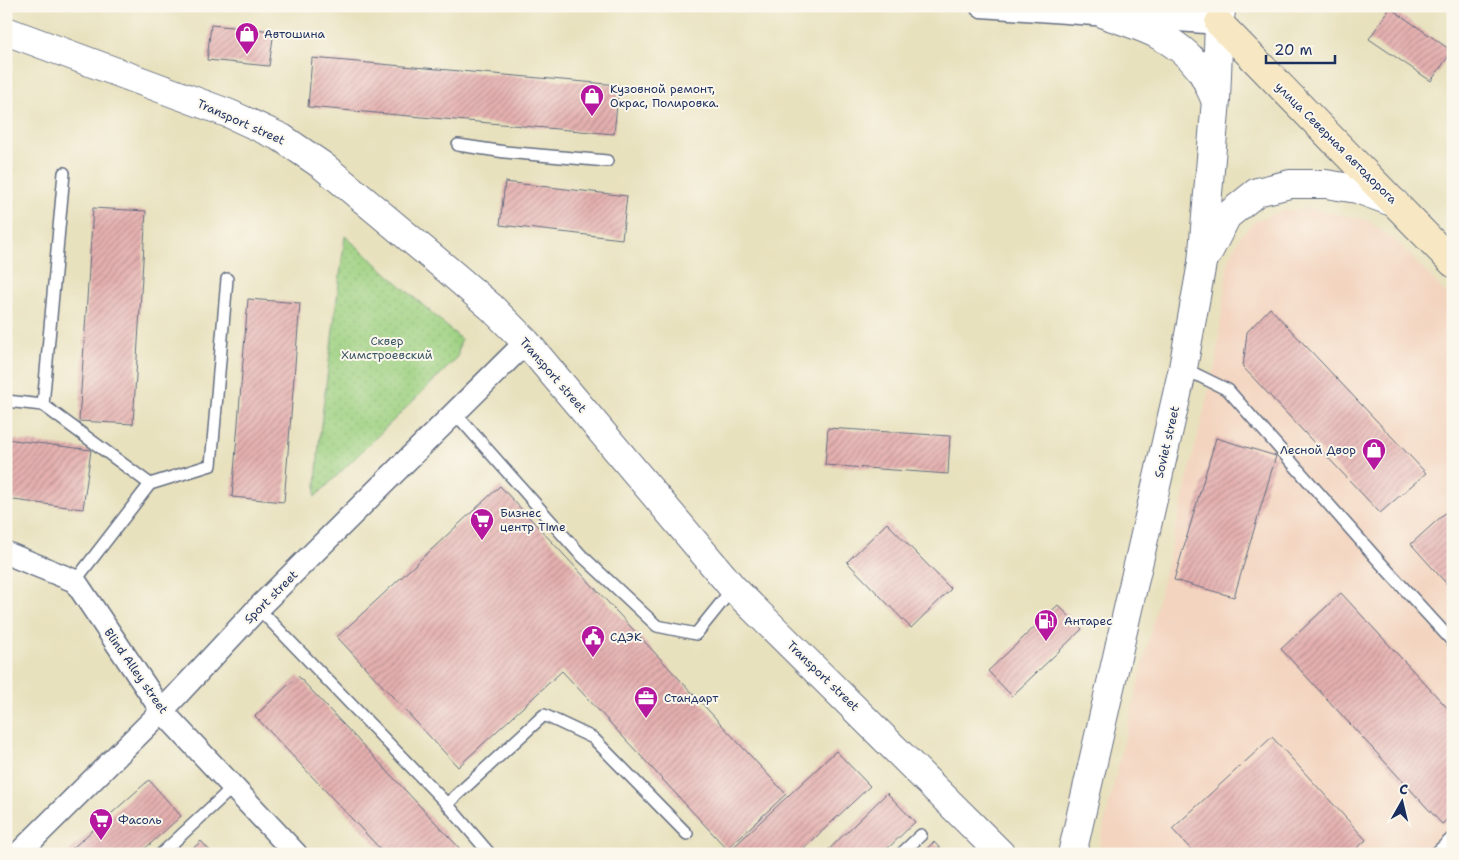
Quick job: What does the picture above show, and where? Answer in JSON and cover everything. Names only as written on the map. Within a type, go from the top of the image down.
[{"type":"main road","name":"улица Северная автодорога","points":[[1220,15],[1453,263]]},
{"type":"street","points":[[981,6],[1220,15]]},
{"type":"street","points":[[1113,11],[1146,28],[1184,52],[1200,68],[1216,100]]},
{"type":"street","name":"Soviet street","points":[[1072,854],[1183,368],[1202,263],[1216,100],[1220,15]]},
{"type":"street","name":"Transport street","points":[[6,31],[230,114],[282,138],[323,166],[491,307],[526,342],[733,588],[1001,854]]},
{"type":"street","points":[[1202,263],[1227,216],[1257,192],[1290,184],[1326,184],[1357,189],[1395,203]]},
{"type":"street","name":"Sport street","points":[[18,854],[162,712],[258,608],[526,342]]},
{"type":"street","points":[[6,553],[75,582]]},
{"type":"street","name":"Blind Alley street","points":[[75,582],[162,712],[296,854]]},
{"type":"lane","points":[[458,145],[505,152],[607,161]]},
{"type":"lane","points":[[43,405],[64,173]]},
{"type":"lane","points":[[75,582],[150,484],[211,465],[227,279]]},
{"type":"lane","points":[[1183,368],[1228,390],[1453,642]]},
{"type":"lane","points":[[6,401],[43,405],[150,484]]},
{"type":"lane","points":[[454,413],[579,553],[658,626],[696,634],[733,588]]},
{"type":"lane","points":[[258,608],[447,804],[490,854]]},
{"type":"lane","points":[[447,804],[544,715],[593,738],[687,834]]},
{"type":"lane","points":[[161,854],[233,787]]},
{"type":"lane","points":[[901,854],[921,834]]},
{"type":"lane","points":[[1434,854],[1453,837]]},
{"type":"shaded area","points":[[1313,209],[1367,220],[1399,244],[1453,301],[1453,854],[1097,854],[1216,361],[1228,262],[1240,236],[1257,220],[1285,210]]},
{"type":"green space","name":"Сквер Химстроевский","points":[[345,236],[461,339],[457,358],[315,497],[320,432]]},
{"type":"building","points":[[1390,8],[1452,51],[1431,81],[1369,39]]},
{"type":"building","points":[[211,25],[274,31],[269,66],[207,60]]},
{"type":"building","points":[[312,58],[619,85],[614,134],[308,107]]},
{"type":"building","points":[[505,182],[627,196],[622,239],[500,225]]},
{"type":"building","points":[[93,208],[146,211],[133,424],[79,421]]},
{"type":"building","points":[[248,299],[300,303],[284,502],[232,497]]},
{"type":"building","points":[[1270,308],[1426,473],[1380,513],[1243,367],[1247,332]]},
{"type":"building","points":[[828,428],[950,436],[948,474],[825,465]]},
{"type":"building","points":[[1216,438],[1276,456],[1234,597],[1174,580]]},
{"type":"building","points":[[6,439],[91,450],[83,509],[6,499]]},
{"type":"building","points":[[500,486],[786,794],[727,849],[562,671],[458,767],[337,637]]},
{"type":"building","points":[[1453,506],[1453,591],[1411,544]]},
{"type":"building","points":[[887,523],[951,589],[911,628],[847,562]]},
{"type":"building","points":[[1341,593],[1453,714],[1453,814],[1442,824],[1281,649]]},
{"type":"building","points":[[1058,605],[1082,629],[1012,696],[988,671]]},
{"type":"building","points":[[298,676],[465,854],[385,854],[255,716]]},
{"type":"building","points":[[1272,737],[1366,840],[1351,854],[1195,854],[1172,829]]},
{"type":"building","points":[[836,751],[870,786],[798,854],[726,854]]},
{"type":"building","points":[[149,780],[181,816],[139,854],[66,854]]},
{"type":"building","points":[[887,793],[915,822],[882,854],[824,854]]},
{"type":"building","points":[[201,841],[213,854],[187,854]]},
{"type":"building","points":[[934,842],[945,854],[921,854]]},
{"type":"place","name":"Автошина","points":[[247,55]]},
{"type":"place","name":"Кузовной ремонт, Окрас, Полировка.","points":[[592,117]]},
{"type":"place","name":"Лесной Двор","points":[[1374,471]]},
{"type":"place","name":"Бизнес центр Time","points":[[482,541]]},
{"type":"place","name":"Антарес","points":[[1046,642]]},
{"type":"place","name":"СДЭК","points":[[593,658]]},
{"type":"place","name":"Стандарт","points":[[646,719]]},
{"type":"place","name":"Фасоль","points":[[101,841]]}]
